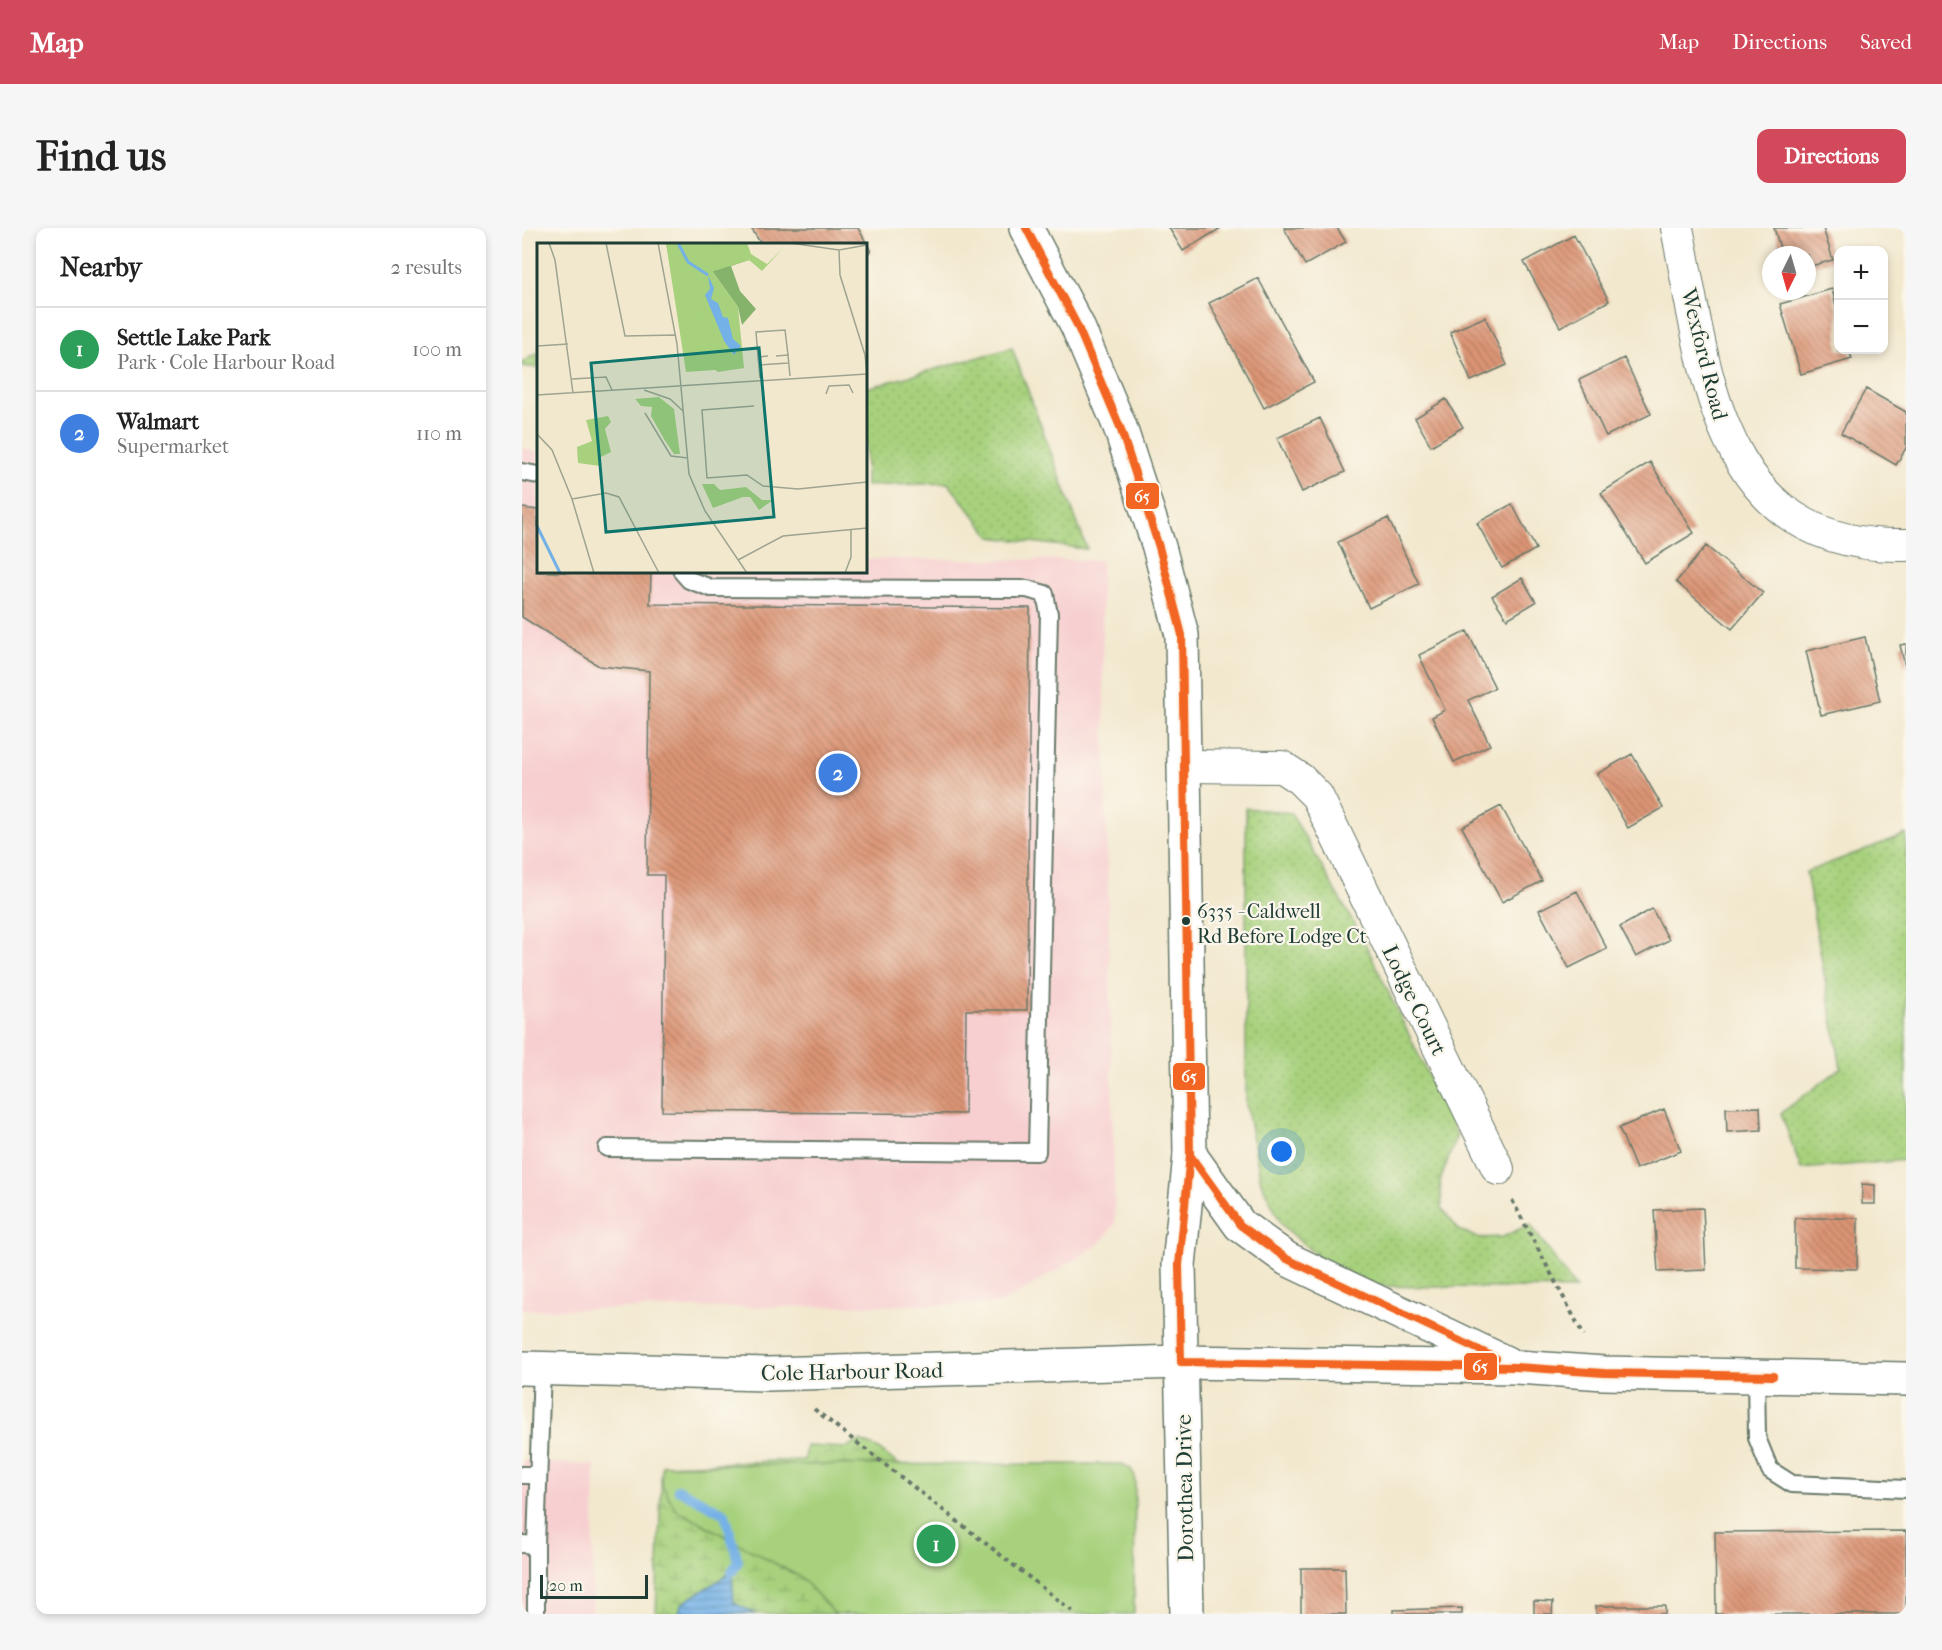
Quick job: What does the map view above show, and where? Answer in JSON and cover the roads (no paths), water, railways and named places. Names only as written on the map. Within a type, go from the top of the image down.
[{"type":"main road","name":"Dorothea Drive","points":[[1026,228],[1077,325],[1120,427],[1159,547],[1182,635],[1190,1155],[1179,1265],[1187,1614]]},
{"type":"main road","points":[[1190,1155],[1240,1225],[1287,1259],[1515,1367]]},
{"type":"main road","name":"Cole Harbour Road","points":[[532,1368],[768,1374],[1181,1362],[1515,1367],[1604,1373],[1906,1379]]},
{"type":"street","name":"Wexford Road","points":[[1677,228],[1711,395],[1724,430],[1749,474],[1770,498],[1792,516],[1817,531],[1844,541],[1875,545],[1906,545]]},
{"type":"street","name":"Lodge Court","points":[[1185,766],[1282,768],[1300,779],[1317,796],[1498,1169]]},
{"type":"lane","points":[[522,472],[537,475]]},
{"type":"lane","points":[[607,1148],[1037,1152],[1049,614],[1045,594],[1027,589],[711,588],[689,580],[683,573]]},
{"type":"lane","points":[[532,1368],[529,1545],[536,1614]]},
{"type":"lane","points":[[1756,1376],[1757,1438],[1770,1470],[1792,1484],[1906,1489]]},
{"type":"water","points":[[732,1572],[734,1603],[756,1614],[679,1614],[681,1604]]},
{"type":"waterway","points":[[678,1489],[725,1514],[738,1561],[732,1572]]},
{"type":"place","name":"Walmart","points":[[838,773]]},
{"type":"place","name":"6335 - Caldwell Rd Before Lodge Ct","points":[[1186,921]]},
{"type":"place","name":"Settle Lake Park","points":[[936,1544]]}]
